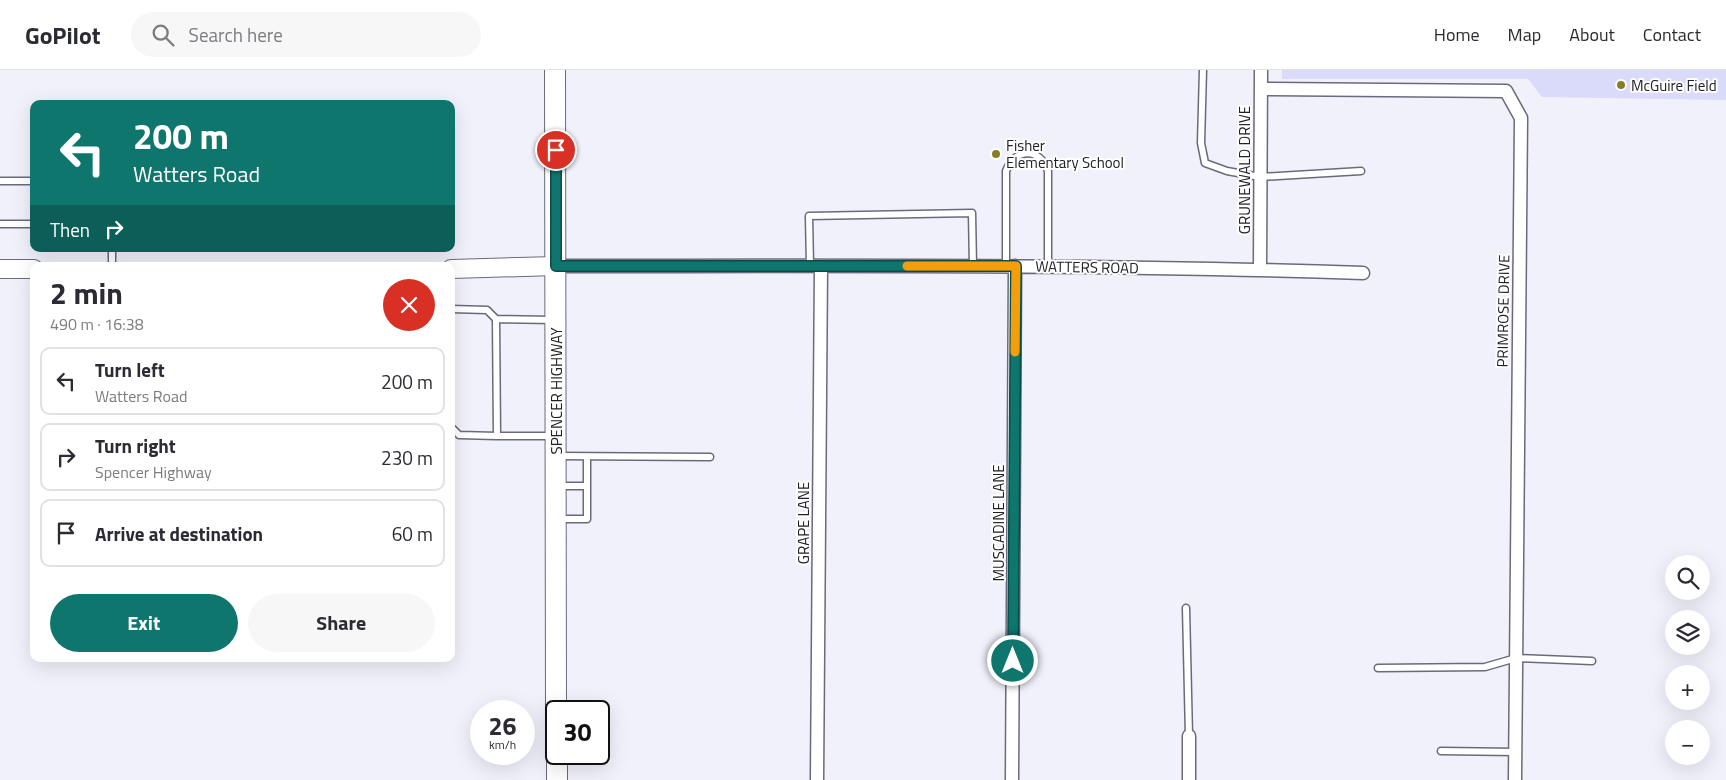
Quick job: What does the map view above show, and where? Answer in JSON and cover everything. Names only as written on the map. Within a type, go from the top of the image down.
[{"type":"main road","name":"SPENCER HIGHWAY","points":[[556,70],[556,700]]},
{"type":"main road","points":[[556,765],[557,780]]},
{"type":"street","name":"GRUNEWALD DRIVE","points":[[1260,270],[1261,70]]},
{"type":"street","name":"PRIMROSE DRIVE","points":[[1261,89],[1506,91],[1521,118],[1515,780]]},
{"type":"street","name":"WATTERS ROAD","points":[[455,269],[556,266],[1048,266],[1363,273]]},
{"type":"street","name":"GRAPE LANE","points":[[816,266],[817,780]]},
{"type":"street","name":"MUSCADINE LANE","points":[[1011,266],[1012,780]]},
{"type":"street","points":[[0,269],[30,269]]},
{"type":"street","points":[[1188,780],[1189,736]]},
{"type":"lane","points":[[1203,70],[1202,143],[1205,163],[1227,171],[1260,177],[1361,171]]},
{"type":"lane","points":[[1011,266],[1006,171],[1012,159],[1030,153],[1042,159],[1048,171],[1048,266]]},
{"type":"lane","points":[[0,181],[30,181]]},
{"type":"lane","points":[[816,266],[809,216],[972,213],[973,266]]},
{"type":"lane","points":[[0,224],[30,224]]},
{"type":"lane","points":[[455,309],[487,310],[496,319],[556,320]]},
{"type":"lane","points":[[496,319],[497,436]]},
{"type":"lane","points":[[455,432],[458,435],[556,436]]},
{"type":"lane","points":[[556,456],[710,457]]},
{"type":"lane","points":[[556,519],[588,519],[587,456]]},
{"type":"lane","points":[[556,486],[587,486]]},
{"type":"lane","points":[[1186,608],[1189,736]]},
{"type":"lane","points":[[1378,668],[1485,666],[1516,658],[1592,661]]},
{"type":"lane","points":[[1441,751],[1516,752]]},
{"type":"shaded area","points":[[1282,70],[1726,70],[1726,100],[1542,97],[1528,79],[1282,79]]},
{"type":"slow traffic","points":[[907,266],[1016,266],[1015,352]]},
{"type":"place","name":"McGuire Field","points":[[1621,85]]},
{"type":"place","name":"Fisher Elementary School","points":[[996,154]]},
{"type":"route","points":[[556,150],[556,266],[1016,266],[1013,661]]}]
